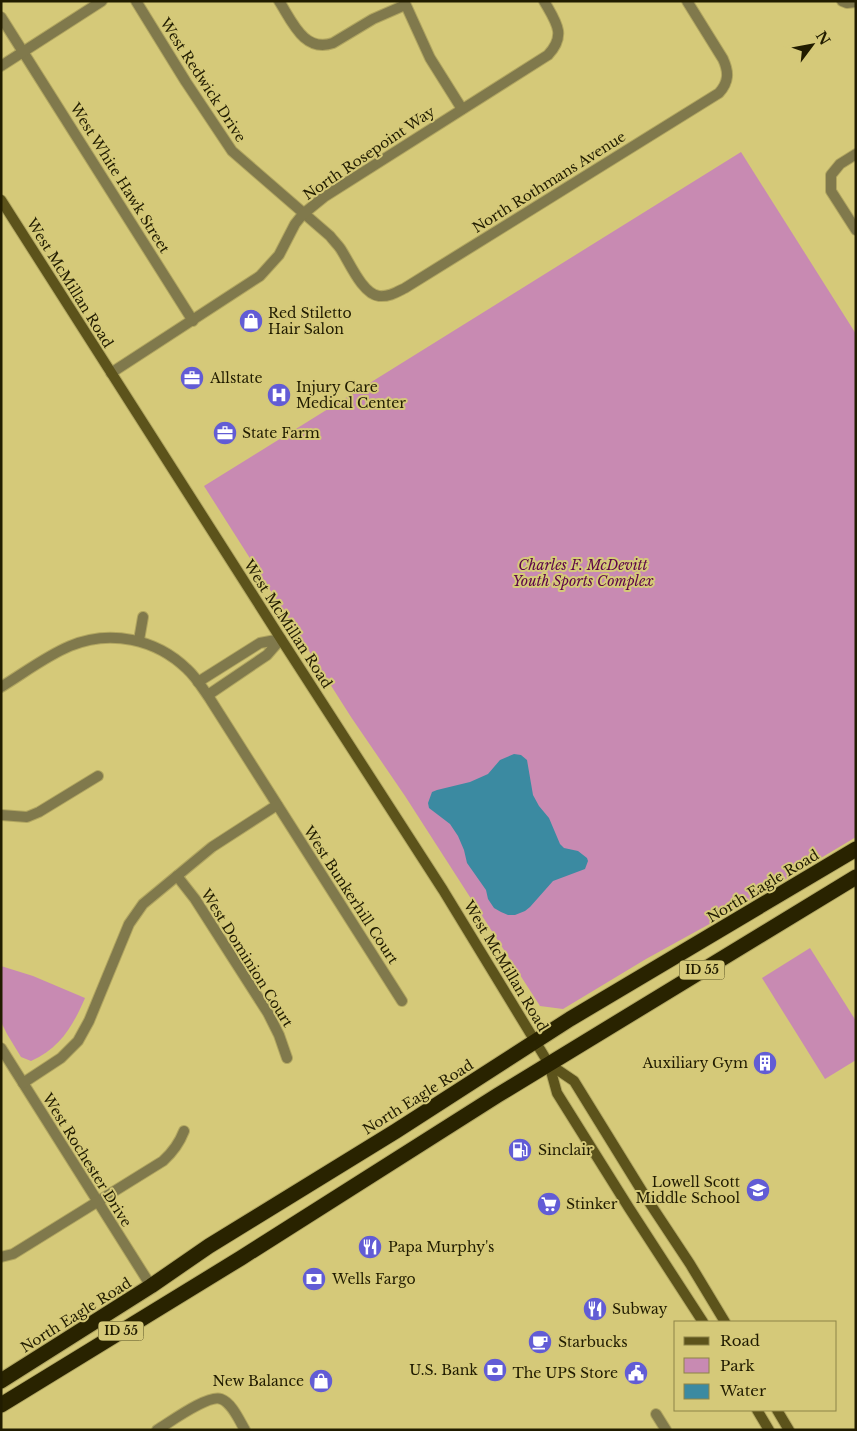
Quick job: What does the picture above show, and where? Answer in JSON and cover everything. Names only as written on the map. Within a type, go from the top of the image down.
[{"type":"highway","name":"North Eagle Road","points":[[1,1380],[151,1286],[209,1246],[396,1131],[580,1013],[856,849]]},
{"type":"highway","name":"ID 55","points":[[1,1405],[249,1253],[549,1064],[856,877]]},
{"type":"main road","name":"West McMillan Road","points":[[1,200],[443,890],[549,1064],[557,1093],[628,1208],[702,1321]]},
{"type":"main road","name":"West McMillan Road","points":[[549,1064],[574,1082],[724,1321]]},
{"type":"main road","points":[[758,1411],[770,1430]]},
{"type":"main road","points":[[778,1411],[788,1429]]},
{"type":"street","points":[[1,66],[102,1]]},
{"type":"street","name":"West Redwick Drive","points":[[136,1],[186,82],[232,151],[335,242],[367,289],[378,296]]},
{"type":"street","points":[[279,1],[302,36],[311,43],[318,45],[333,43],[404,3],[430,58],[462,108]]},
{"type":"street","name":"North Rosepoint Way","points":[[111,373],[260,276],[279,255],[303,214],[324,197],[548,55],[555,48],[559,32],[556,22],[544,1]]},
{"type":"street","name":"North Rothmans Avenue","points":[[378,296],[394,294],[405,288],[719,93],[728,80],[727,69],[723,59],[687,1]]},
{"type":"street","name":"West White Hawk Street","points":[[1,17],[193,320]]},
{"type":"street","points":[[856,154],[840,164],[831,175],[831,191],[856,230]]},
{"type":"street","points":[[1,687],[71,645],[83,641],[107,638],[139,640],[143,618]]},
{"type":"street","points":[[198,682],[260,643],[281,639]]},
{"type":"street","points":[[208,696],[267,655],[281,639]]},
{"type":"street","name":"West Bunkerhill Court","points":[[139,640],[178,661],[198,682],[402,1001]]},
{"type":"street","points":[[1,815],[28,817],[98,776]]},
{"type":"street","points":[[23,1083],[61,1058],[78,1040],[89,1021],[129,924],[144,904],[217,844],[277,805]]},
{"type":"street","name":"West Dominion Court","points":[[177,876],[196,899],[268,1013],[288,1058]]},
{"type":"street","name":"West Rochester Drive","points":[[1,1048],[151,1286]]},
{"type":"street","points":[[1,1257],[13,1254],[163,1161],[176,1148],[184,1131]]},
{"type":"street","points":[[158,1430],[205,1401],[216,1398],[221,1399],[227,1404],[245,1430]]},
{"type":"street","points":[[656,1414],[666,1430]]},
{"type":"green space","name":"Charles F. McDevitt Youth Sports Complex","points":[[741,152],[856,334],[856,837],[563,1009],[540,1006],[405,796],[351,717],[204,486]]},
{"type":"green space","points":[[810,948],[856,1021],[856,1060],[825,1079],[762,978]]},
{"type":"green space","points":[[1,966],[33,976],[85,998],[76,1018],[58,1043],[31,1061],[21,1057],[1,1022]]},
{"type":"water","points":[[514,754],[521,755],[527,760],[533,795],[549,818],[560,844],[564,848],[578,851],[588,861],[585,869],[553,881],[525,911],[515,915],[508,915],[494,908],[488,899],[486,890],[467,863],[458,836],[450,824],[429,808],[428,803],[432,792],[470,782],[488,774],[500,760]]},
{"type":"place","name":"Red Stiletto Hair Salon","points":[[251,321]]},
{"type":"place","name":"Allstate","points":[[192,378]]},
{"type":"place","name":"Injury Care Medical Center","points":[[279,395]]},
{"type":"place","name":"State Farm","points":[[225,433]]},
{"type":"place","name":"Auxiliary Gym","points":[[765,1063]]},
{"type":"place","name":"Sinclair","points":[[520,1150]]},
{"type":"place","name":"Lowell Scott Middle School","points":[[758,1190]]},
{"type":"place","name":"Stinker","points":[[549,1204]]},
{"type":"place","name":"Papa Murphy's","points":[[370,1247]]},
{"type":"place","name":"Wells Fargo","points":[[314,1279]]},
{"type":"place","name":"Subway","points":[[595,1309]]},
{"type":"place","name":"Starbucks","points":[[540,1342]]},
{"type":"place","name":"U.S. Bank","points":[[495,1370]]},
{"type":"place","name":"The UPS Store","points":[[636,1373]]},
{"type":"place","name":"New Balance","points":[[321,1381]]}]
